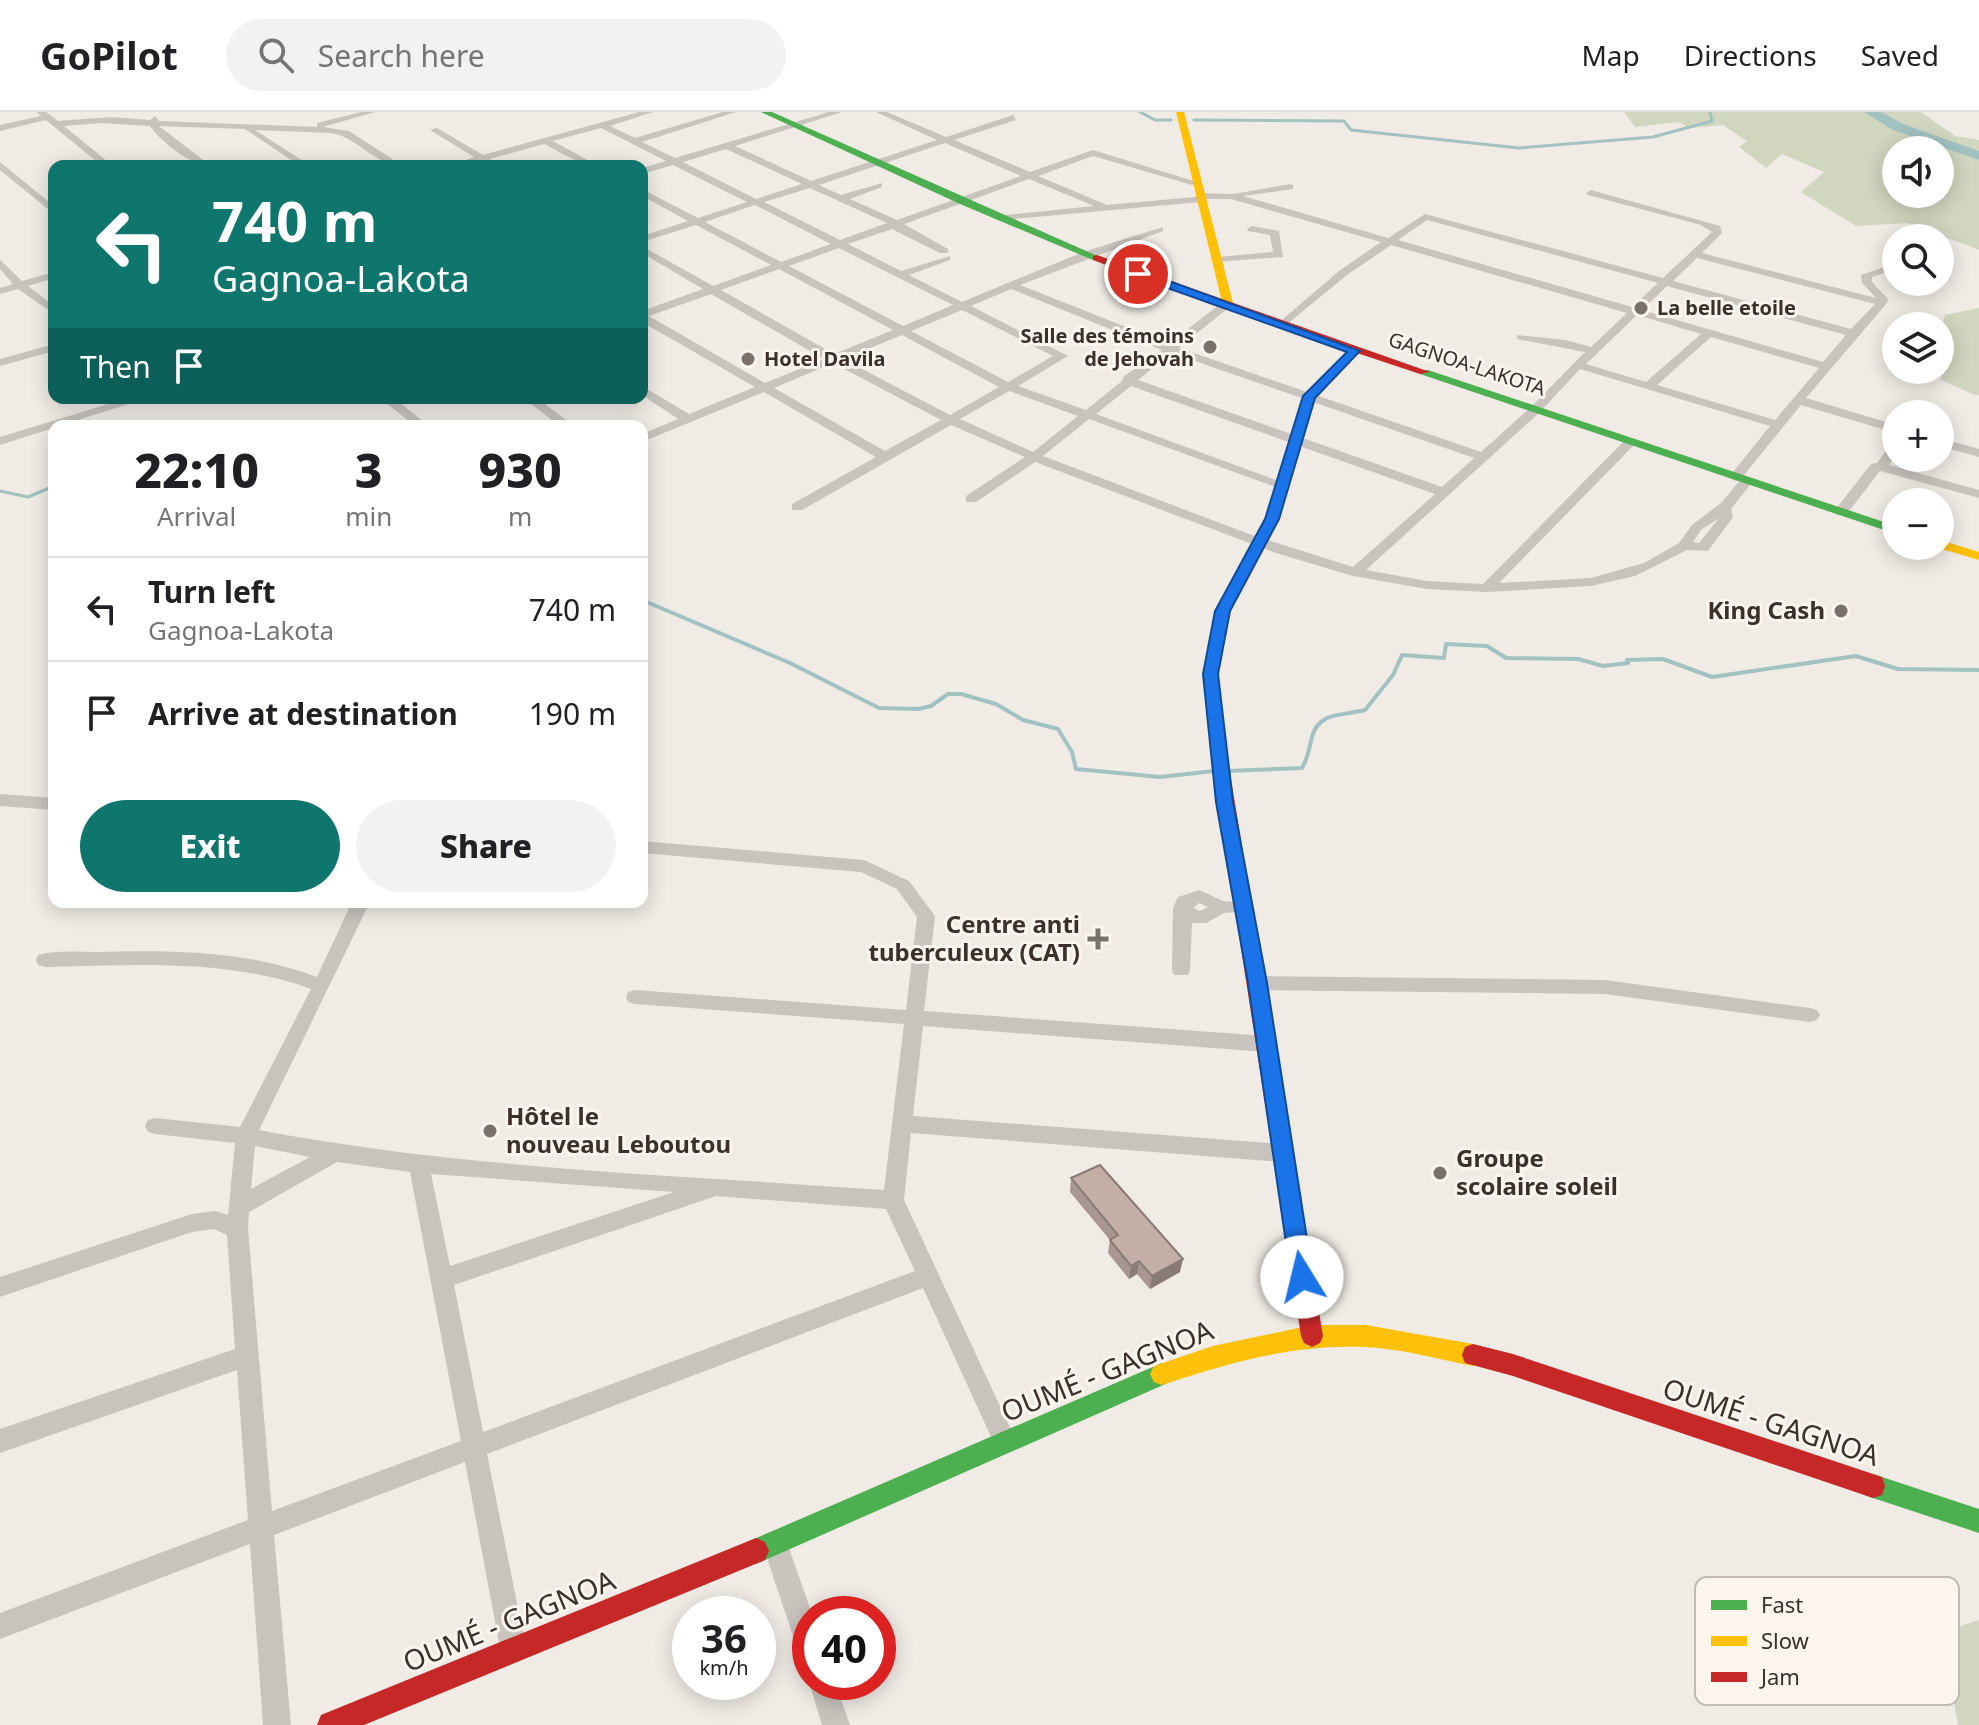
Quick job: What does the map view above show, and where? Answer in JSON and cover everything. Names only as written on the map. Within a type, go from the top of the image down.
[{"type":"main road","name":"GAGNOA-LAKOTA","points":[[765,112],[963,202],[1087,254],[1224,306],[1882,525]]},
{"type":"main road","points":[[1180,112],[1228,303],[1224,306]]},
{"type":"main road","points":[[1312,1336],[1257,983],[1225,802],[1210,674],[1223,611],[1272,519],[1309,396],[1354,351]]},
{"type":"main road","points":[[1954,548],[1979,556]]},
{"type":"main road","name":"OUMÉ - GAGNOA","points":[[331,1725],[775,1543],[1176,1368],[1251,1346],[1312,1336],[1366,1336],[1438,1347],[1513,1365],[1979,1521]]},
{"type":"street","points":[[303,129],[371,112]]},
{"type":"street","points":[[476,160],[649,112]]},
{"type":"street","points":[[634,141],[732,112]]},
{"type":"street","points":[[648,169],[838,112]]},
{"type":"street","points":[[880,112],[1108,209]]},
{"type":"street","points":[[0,128],[45,114],[101,160]]},
{"type":"street","points":[[58,124],[157,117],[246,128],[346,133],[389,160]]},
{"type":"street","points":[[157,117],[159,132],[198,160]]},
{"type":"street","points":[[648,237],[1013,118]]},
{"type":"street","points":[[602,125],[1062,356],[797,507]]},
{"type":"street","points":[[246,128],[297,160]]},
{"type":"street","points":[[434,130],[486,160]]},
{"type":"street","points":[[546,141],[582,160]]},
{"type":"street","points":[[727,146],[842,198],[945,254],[900,275]]},
{"type":"street","points":[[648,314],[1093,153],[1198,193]]},
{"type":"street","points":[[0,165],[48,206]]},
{"type":"street","points":[[842,198],[879,185]]},
{"type":"street","points":[[1231,196],[1290,187]]},
{"type":"street","points":[[1006,218],[1108,209],[1198,193],[1231,196],[1826,366]]},
{"type":"street","points":[[1357,571],[1535,410],[1634,311],[1715,238],[1716,228],[1591,193]]},
{"type":"street","points":[[648,195],[1007,386],[1283,485]]},
{"type":"street","points":[[1281,326],[1343,273],[1393,240],[1419,218],[1431,217],[1853,333]]},
{"type":"street","points":[[648,436],[1087,254],[1159,229]]},
{"type":"street","points":[[1218,260],[1279,255],[1275,233],[1252,229]]},
{"type":"street","points":[[648,252],[833,359],[950,420],[1034,457],[1260,543],[1357,571],[1426,585],[1487,588],[1604,582],[1661,562],[1685,545],[1703,548],[1726,517],[1724,507],[1778,425],[1853,333],[1882,303],[1883,299],[1865,277],[1882,271]]},
{"type":"street","points":[[1695,254],[1882,303]]},
{"type":"street","points":[[0,263],[20,285],[48,306]]},
{"type":"street","points":[[0,291],[48,277]]},
{"type":"street","points":[[1012,286],[1168,348],[1483,457]]},
{"type":"street","points":[[971,499],[1034,457],[1127,380],[1224,306]]},
{"type":"street","points":[[648,320],[886,457]]},
{"type":"street","points":[[1648,386],[1709,333]]},
{"type":"street","points":[[1521,337],[1545,343],[1566,343],[1593,351]]},
{"type":"street","points":[[0,363],[48,349]]},
{"type":"street","points":[[1578,365],[1778,425]]},
{"type":"street","points":[[1127,380],[1443,492]]},
{"type":"street","points":[[648,394],[689,420]]},
{"type":"street","points":[[1798,400],[1882,425]]},
{"type":"street","points":[[69,420],[121,404]]},
{"type":"street","points":[[398,404],[416,420]]},
{"type":"street","points":[[537,404],[560,420]]},
{"type":"street","points":[[0,441],[48,426]]},
{"type":"street","points":[[1487,588],[1630,442]]},
{"type":"street","points":[[1954,446],[1979,453]]},
{"type":"street","points":[[1841,512],[1876,467],[1979,494]]},
{"type":"street","points":[[0,800],[48,804]]},
{"type":"street","points":[[648,847],[864,866],[903,885],[926,916],[893,1200],[1005,1442]]},
{"type":"street","points":[[1181,970],[1182,908],[1198,918],[1209,916],[1219,907],[1244,907]]},
{"type":"street","points":[[277,1725],[245,1356],[238,1218],[246,1136],[358,908]]},
{"type":"street","points":[[45,960],[187,960],[272,970],[322,986]]},
{"type":"street","points":[[1257,983],[1605,987],[1810,1015]]},
{"type":"street","points":[[635,997],[1266,1044]]},
{"type":"street","points":[[902,1124],[1282,1153]]},
{"type":"street","points":[[155,1126],[246,1136],[335,1153],[419,1164],[893,1200]]},
{"type":"street","points":[[0,1287],[192,1223],[238,1218],[335,1153]]},
{"type":"street","points":[[419,1164],[513,1648]]},
{"type":"street","points":[[441,1279],[718,1186]]},
{"type":"street","points":[[0,1626],[928,1276]]},
{"type":"street","points":[[0,1441],[245,1356]]},
{"type":"street","points":[[775,1543],[793,1596]]},
{"type":"street","points":[[828,1700],[836,1725]]},
{"type":"green space","points":[[1624,112],[1921,112],[1955,136],[1979,140],[1979,250],[1954,240],[1954,224],[1856,226],[1801,192],[1824,172],[1782,154],[1766,168],[1739,147],[1747,141],[1723,125],[1690,128],[1678,122],[1635,127]]},
{"type":"green space","points":[[1979,308],[1979,395],[1950,384],[1954,384],[1954,313]]},
{"type":"green space","points":[[1979,1620],[1979,1725],[1958,1725],[1955,1705],[1959,1705],[1959,1626]]},
{"type":"building","points":[[1100,1165],[1183,1259],[1152,1276],[1139,1261],[1131,1266],[1110,1240],[1118,1235],[1071,1178]]},
{"type":"waterway","points":[[1140,112],[1155,120],[1171,120]]},
{"type":"waterway","points":[[1194,120],[1344,121],[1351,130],[1519,148],[1653,137],[1712,121],[1710,112]]},
{"type":"waterway","points":[[1871,112],[1898,127],[1979,156]]},
{"type":"waterway","points":[[0,491],[28,497],[48,489]]},
{"type":"waterway","points":[[648,603],[790,663],[879,708],[918,709],[931,706],[948,694],[961,694],[996,704],[1023,720],[1058,729],[1072,752],[1076,769],[1160,777],[1214,771]]},
{"type":"waterway","points":[[1228,771],[1302,768],[1315,729],[1320,723],[1333,716],[1365,710],[1393,675],[1402,655],[1444,658],[1446,644],[1487,646],[1506,658],[1578,659],[1603,666],[1628,663],[1627,660],[1663,659],[1712,677],[1856,656],[1898,669],[1979,670]]},
{"type":"traffic: fast","points":[[765,112],[963,202],[1097,258]]},
{"type":"traffic: fast","points":[[1424,372],[1882,525]]},
{"type":"traffic: fast","points":[[756,1551],[1162,1374]]},
{"type":"traffic: fast","points":[[1873,1486],[1979,1521]]},
{"type":"traffic: slow","points":[[1180,112],[1228,303],[1224,306]]},
{"type":"traffic: slow","points":[[1220,761],[1210,674],[1223,611],[1272,519],[1309,396],[1354,351]]},
{"type":"traffic: slow","points":[[1954,548],[1979,556]]},
{"type":"traffic: slow","points":[[1162,1374],[1213,1357],[1312,1336],[1366,1336],[1473,1355]]},
{"type":"traffic: jam","points":[[1097,258],[1214,302],[1424,372]]},
{"type":"traffic: jam","points":[[1220,761],[1312,1336]]},
{"type":"traffic: jam","points":[[1473,1355],[1513,1365],[1873,1486]]},
{"type":"traffic: jam","points":[[331,1725],[756,1551]]},
{"type":"place","name":"La belle etoile","points":[[1641,308]]},
{"type":"place","name":"Salle des témoins de Jehovah","points":[[1210,347]]},
{"type":"place","name":"Hotel Davila","points":[[748,359]]},
{"type":"place","name":"King Cash","points":[[1841,611]]},
{"type":"place","name":"Centre anti tuberculeux (CAT)","points":[[1098,939]]},
{"type":"place","name":"Hôtel le nouveau Leboutou","points":[[490,1131]]},
{"type":"place","name":"Groupe scolaire soleil","points":[[1440,1173]]},
{"type":"route","points":[[1138,274],[1354,351],[1309,396],[1272,519],[1223,611],[1210,674],[1225,802],[1257,983],[1302,1277]]}]
